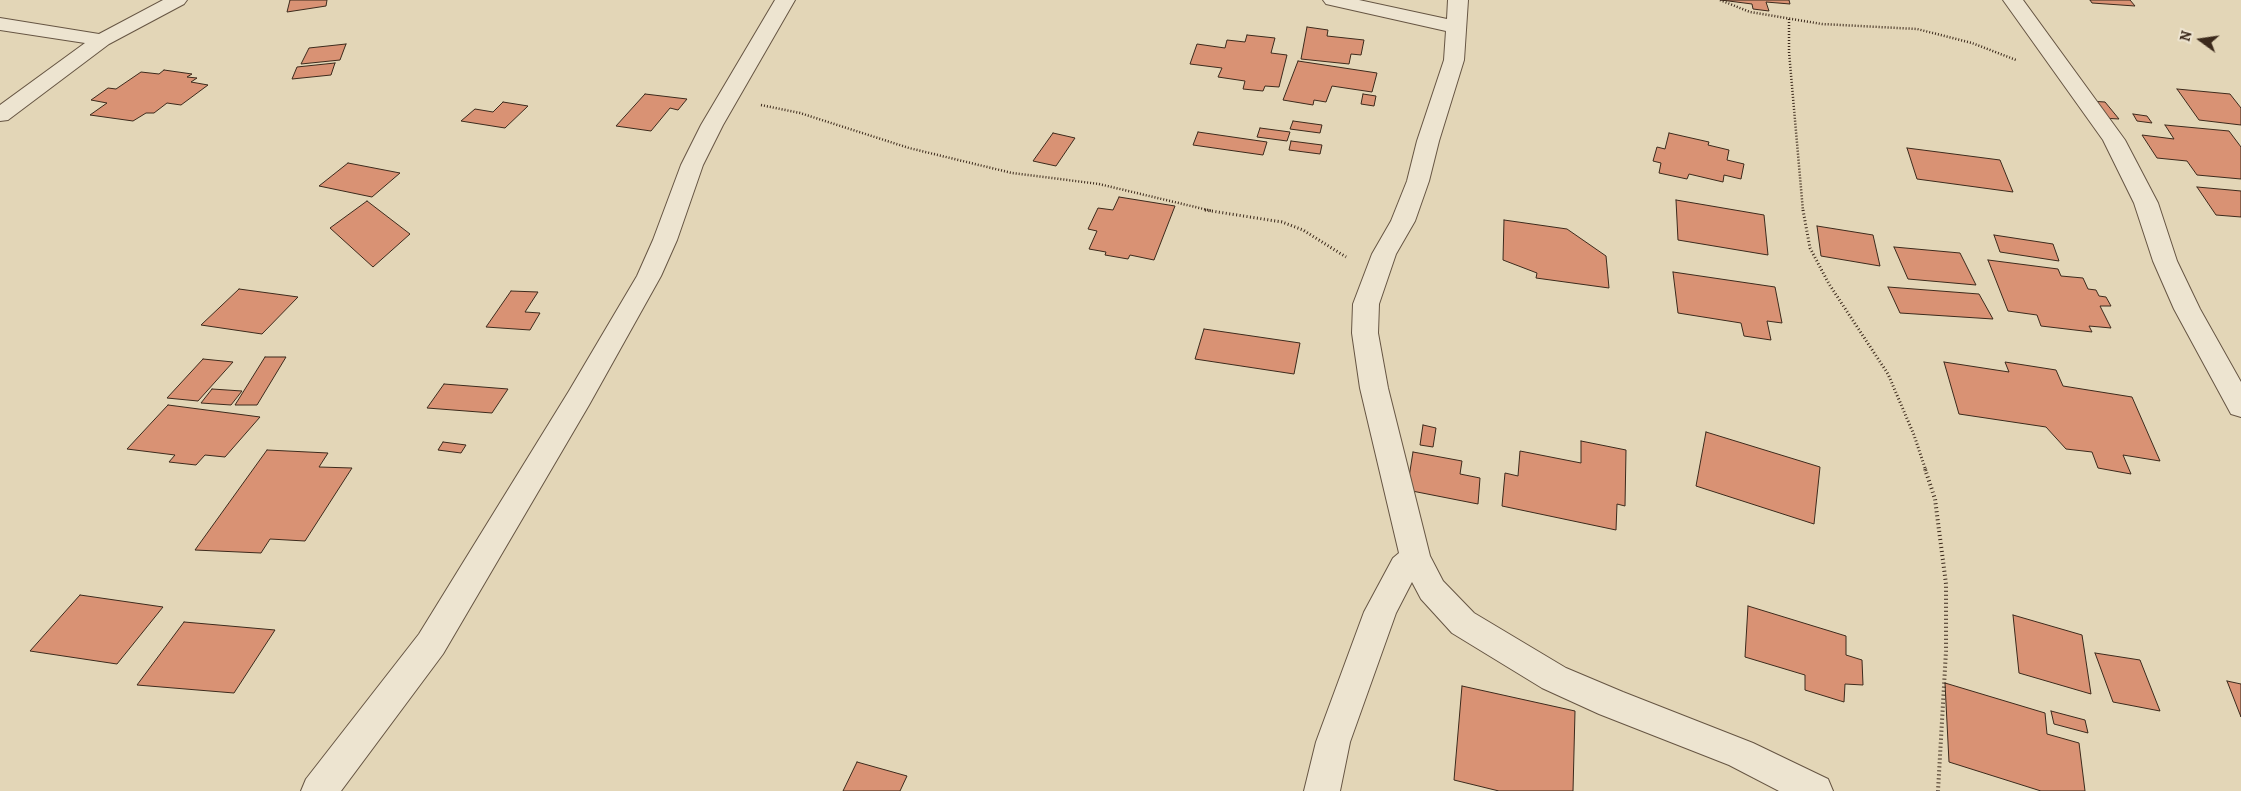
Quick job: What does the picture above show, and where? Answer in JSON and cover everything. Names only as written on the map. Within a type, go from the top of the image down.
[{"type":"street","points":[[0,115],[102,40],[177,0]]},
{"type":"street","points":[[319,791],[431,644],[579,398],[649,276],[665,240],[692,165],[729,96],[785,0]]},
{"type":"street","points":[[1333,0],[1457,14],[1454,60],[1428,141],[1418,181],[1403,222],[1384,254],[1366,304],[1365,333],[1374,388],[1415,558],[1432,590],[1463,623],[1554,678],[1611,703],[1741,754],[1815,791]]},
{"type":"street","points":[[2013,0],[2114,140],[2146,203],[2165,261],[2187,309],[2241,407]]},
{"type":"street","points":[[0,24],[102,40]]},
{"type":"street","points":[[1322,791],[1334,742],[1380,612],[1404,567],[1415,558]]},
{"type":"path","points":[[1720,0],[1750,12],[1822,24],[1916,29],[1972,43],[2019,62]]},
{"type":"path","points":[[1788,18],[1789,52],[1804,224],[1810,248],[1829,284],[1888,374],[1914,435],[1935,499],[1946,584],[1946,651],[1938,791]]},
{"type":"path","points":[[729,96],[800,113],[909,148],[1012,173],[1099,184],[1194,208],[1282,222],[1303,230],[1336,250],[1374,278]]},
{"type":"building","points":[[290,0],[327,0],[326,6],[287,12]]},
{"type":"building","points":[[1721,0],[1789,0],[1790,4],[1766,2],[1769,11],[1753,9],[1752,4]]},
{"type":"building","points":[[2090,0],[2130,0],[2135,6],[2092,3]]},
{"type":"building","points":[[1307,27],[1328,30],[1327,36],[1364,40],[1361,55],[1351,54],[1349,64],[1301,59]]},
{"type":"building","points":[[1247,35],[1275,38],[1271,53],[1287,55],[1279,87],[1265,86],[1263,91],[1243,89],[1245,81],[1218,77],[1222,68],[1190,64],[1197,44],[1225,48],[1227,40],[1245,42]]},
{"type":"building","points":[[346,44],[340,60],[301,64],[309,48]]},
{"type":"building","points":[[1298,61],[1377,73],[1372,92],[1332,86],[1326,102],[1314,100],[1313,105],[1283,100]]},
{"type":"building","points":[[335,63],[331,75],[292,79],[297,67]]},
{"type":"building","points":[[164,70],[192,74],[187,77],[197,78],[191,82],[208,85],[181,105],[167,103],[154,113],[146,113],[133,121],[90,115],[107,103],[91,100],[108,88],[116,89],[141,72],[159,74]]},
{"type":"building","points":[[2177,89],[2230,94],[2241,108],[2241,125],[2199,120]]},
{"type":"building","points":[[645,94],[687,99],[678,110],[670,108],[651,131],[616,126]]},
{"type":"building","points":[[1363,94],[1376,96],[1374,106],[1361,104]]},
{"type":"building","points":[[2089,101],[2105,102],[2119,119],[2102,118]]},
{"type":"building","points":[[503,102],[528,106],[505,128],[461,121],[475,109],[493,112]]},
{"type":"building","points":[[2133,114],[2147,116],[2152,123],[2137,121]]},
{"type":"building","points":[[1293,121],[1322,125],[1320,133],[1290,129]]},
{"type":"building","points":[[2165,125],[2229,131],[2241,147],[2241,179],[2197,175],[2187,161],[2157,158],[2142,135],[2174,139]]},
{"type":"building","points":[[1260,128],[1290,132],[1287,141],[1257,137]]},
{"type":"building","points":[[1198,132],[1267,142],[1263,155],[1193,145]]},
{"type":"building","points":[[1053,133],[1075,138],[1056,166],[1033,161]]},
{"type":"building","points":[[1669,133],[1709,142],[1708,145],[1729,150],[1727,160],[1744,164],[1741,179],[1724,175],[1723,182],[1689,174],[1687,179],[1659,173],[1661,163],[1653,161],[1657,147],[1665,149]]},
{"type":"building","points":[[1291,141],[1322,145],[1320,154],[1289,150]]},
{"type":"building","points":[[1907,148],[2000,160],[2013,192],[1917,179]]},
{"type":"building","points":[[348,163],[400,173],[372,197],[319,186]]},
{"type":"building","points":[[2197,187],[2241,191],[2241,217],[2216,215]]},
{"type":"building","points":[[1119,197],[1175,206],[1154,260],[1130,255],[1128,259],[1105,255],[1106,252],[1089,249],[1097,231],[1088,229],[1098,208],[1113,210]]},
{"type":"building","points":[[1676,200],[1764,215],[1768,255],[1678,240]]},
{"type":"building","points":[[367,201],[410,234],[373,267],[330,228]]},
{"type":"building","points":[[1504,220],[1567,229],[1606,256],[1609,288],[1536,278],[1537,273],[1503,260]]},
{"type":"building","points":[[1817,226],[1873,235],[1880,266],[1821,256]]},
{"type":"building","points":[[1994,235],[2053,244],[2059,261],[2000,252]]},
{"type":"building","points":[[1894,247],[1960,253],[1976,285],[1908,279]]},
{"type":"building","points":[[1988,260],[2058,269],[2061,276],[2083,278],[2088,289],[2096,290],[2099,296],[2106,297],[2111,306],[2100,306],[2111,328],[2089,326],[2092,332],[2041,326],[2037,315],[2008,311]]},
{"type":"building","points":[[1673,272],[1775,287],[1782,323],[1767,321],[1771,340],[1744,336],[1741,323],[1678,313]]},
{"type":"building","points":[[1888,287],[1979,294],[1993,319],[1900,313]]},
{"type":"building","points":[[239,289],[298,297],[262,334],[201,325]]},
{"type":"building","points":[[511,291],[538,292],[525,312],[540,313],[530,330],[486,327]]},
{"type":"building","points":[[1204,329],[1300,343],[1294,374],[1195,359]]},
{"type":"building","points":[[265,357],[286,357],[257,405],[235,405]]},
{"type":"building","points":[[203,359],[233,362],[198,401],[167,398]]},
{"type":"building","points":[[1944,362],[2009,372],[2005,362],[2056,370],[2063,386],[2132,397],[2160,461],[2123,455],[2131,474],[2098,468],[2092,452],[2066,449],[2046,427],[1959,414]]},
{"type":"building","points":[[444,384],[508,389],[492,413],[427,408]]},
{"type":"building","points":[[212,389],[242,391],[231,405],[201,403]]},
{"type":"building","points":[[168,405],[260,417],[225,457],[205,455],[196,465],[169,462],[175,455],[127,449]]},
{"type":"building","points":[[1423,425],[1436,428],[1433,447],[1420,445]]},
{"type":"building","points":[[1706,432],[1820,467],[1814,524],[1696,486]]},
{"type":"building","points":[[1581,441],[1626,450],[1625,506],[1617,504],[1616,530],[1502,506],[1505,473],[1518,476],[1520,451],[1581,463]]},
{"type":"building","points":[[443,442],[466,445],[461,453],[438,450]]},
{"type":"building","points":[[267,450],[328,453],[319,467],[352,468],[305,541],[270,539],[261,553],[195,550]]},
{"type":"building","points":[[1413,452],[1462,461],[1460,474],[1480,478],[1478,504],[1407,490]]},
{"type":"building","points":[[80,595],[163,607],[117,664],[30,651]]},
{"type":"building","points":[[1748,606],[1846,636],[1846,655],[1862,660],[1863,685],[1845,684],[1844,702],[1805,690],[1805,675],[1745,657]]},
{"type":"building","points":[[2013,615],[2082,635],[2091,694],[2019,673]]},
{"type":"building","points":[[184,622],[275,630],[234,693],[137,685]]},
{"type":"building","points":[[2095,653],[2140,660],[2160,711],[2113,702]]},
{"type":"building","points":[[2227,681],[2241,684],[2241,717]]},
{"type":"building","points":[[1945,683],[2045,713],[2047,734],[2079,743],[2085,791],[2041,791],[1949,762]]},
{"type":"building","points":[[1462,686],[1575,711],[1573,791],[1499,791],[1454,780]]},
{"type":"building","points":[[2051,711],[2085,720],[2088,733],[2054,724]]},
{"type":"building","points":[[857,762],[907,776],[900,791],[843,791]]}]
